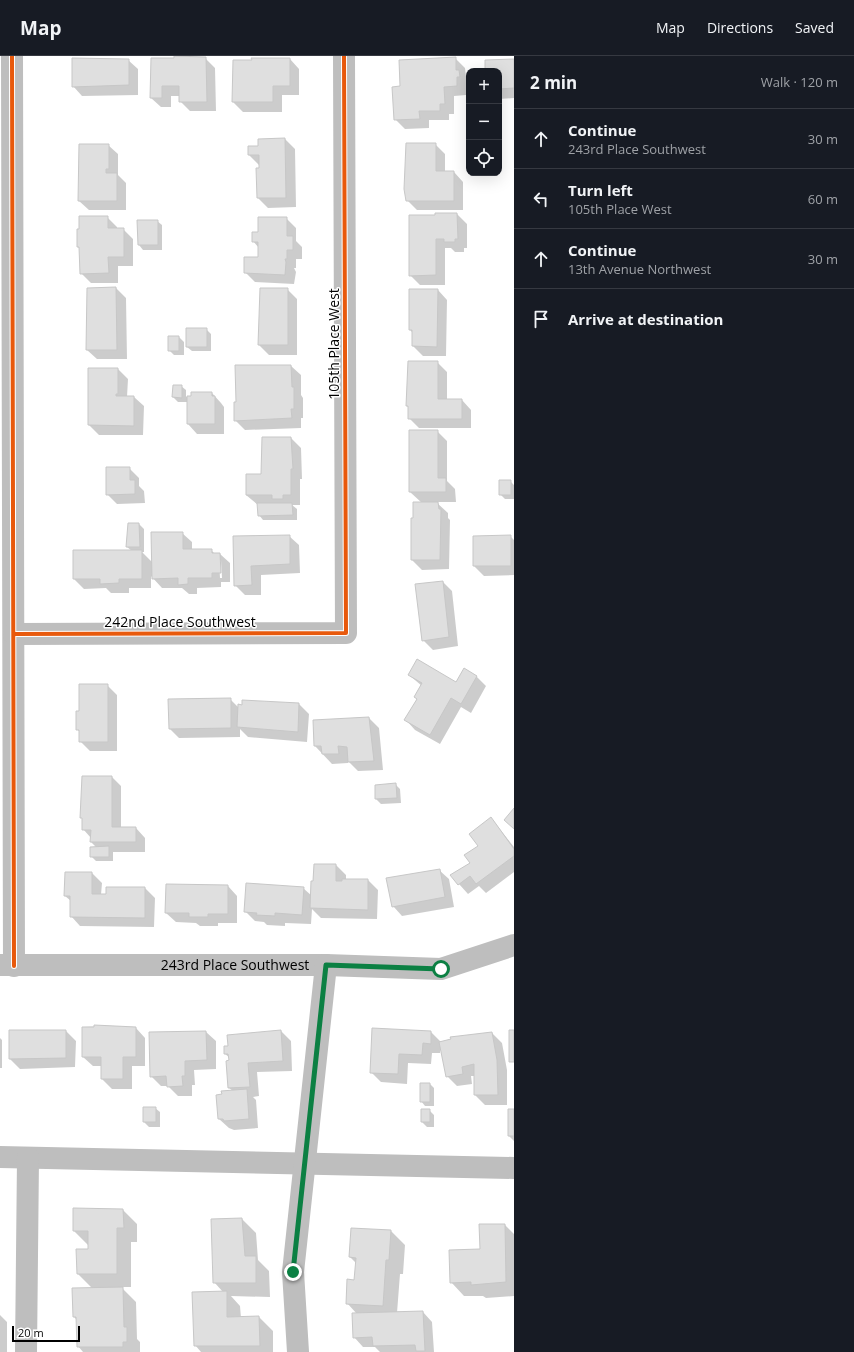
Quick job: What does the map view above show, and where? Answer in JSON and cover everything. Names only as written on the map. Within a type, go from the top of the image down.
[{"type":"street","points":[[7,966],[14,634],[12,56]]},
{"type":"street","name":"105th Place West","points":[[344,56],[346,633]]},
{"type":"street","name":"242nd Place Southwest","points":[[14,634],[346,633]]},
{"type":"street","name":"243rd Place Southwest","points":[[7,966],[326,965],[441,969],[514,945]]},
{"type":"street","points":[[298,1352],[293,1272],[306,1163],[326,965]]},
{"type":"street","points":[[0,1157],[514,1168]]},
{"type":"street","points":[[26,1352],[28,1158]]},
{"type":"building","points":[[174,56],[206,57],[207,102],[179,102],[179,86],[162,86],[162,98],[150,98],[151,58],[174,58]]},
{"type":"building","points":[[456,57],[456,70],[459,70],[460,77],[457,77],[457,86],[444,87],[445,104],[440,104],[440,111],[419,111],[420,119],[394,120],[392,87],[400,86],[399,60]]},
{"type":"building","points":[[72,58],[129,59],[129,85],[72,87]]},
{"type":"building","points":[[251,58],[290,58],[290,86],[273,86],[273,102],[232,102],[233,60],[252,60]]},
{"type":"building","points":[[514,59],[514,88],[502,89],[502,68],[485,68],[485,60]]},
{"type":"building","points":[[285,138],[286,198],[257,198],[256,168],[259,168],[259,155],[248,155],[248,146],[258,146],[258,139]]},
{"type":"building","points":[[406,143],[436,143],[436,171],[454,171],[454,201],[406,201],[404,189]]},
{"type":"building","points":[[79,144],[109,144],[109,169],[106,169],[106,173],[117,173],[117,201],[78,201]]},
{"type":"building","points":[[435,213],[457,213],[458,239],[455,239],[455,242],[444,242],[444,239],[436,239],[436,275],[409,276],[409,215],[435,215]]},
{"type":"building","points":[[79,216],[108,216],[108,228],[124,228],[124,257],[108,257],[109,273],[80,274],[79,247],[77,247]]},
{"type":"building","points":[[258,217],[287,217],[287,236],[293,236],[293,250],[287,250],[287,259],[285,259],[285,275],[244,273],[244,257],[258,257],[258,242],[252,242],[252,232],[258,232]]},
{"type":"building","points":[[137,220],[158,220],[158,245],[138,245]]},
{"type":"building","points":[[116,287],[117,350],[86,350],[87,288]]},
{"type":"building","points":[[260,288],[288,288],[288,345],[258,345]]},
{"type":"building","points":[[409,289],[438,289],[437,347],[412,346],[412,330],[409,330]]},
{"type":"building","points":[[186,328],[207,328],[207,347],[186,347]]},
{"type":"building","points":[[168,336],[179,336],[179,351],[168,351]]},
{"type":"building","points":[[408,361],[438,361],[438,399],[462,399],[462,419],[408,419],[408,406],[406,406]]},
{"type":"building","points":[[235,365],[291,365],[292,387],[294,387],[294,409],[291,409],[292,418],[234,421],[234,402],[236,402]]},
{"type":"building","points":[[88,368],[118,368],[118,394],[116,394],[116,396],[134,396],[134,426],[88,425]]},
{"type":"building","points":[[173,385],[182,385],[182,398],[172,397]]},
{"type":"building","points":[[191,392],[212,392],[212,396],[215,396],[215,424],[187,424],[187,396],[191,396]]},
{"type":"building","points":[[409,430],[438,430],[438,478],[446,478],[446,492],[409,492]]},
{"type":"building","points":[[262,437],[291,437],[293,469],[291,469],[291,495],[283,495],[283,499],[272,499],[272,495],[246,495],[246,474],[261,474]]},
{"type":"building","points":[[106,467],[130,467],[130,480],[135,480],[135,494],[106,495]]},
{"type":"building","points":[[499,480],[511,480],[511,495],[499,495]]},
{"type":"building","points":[[413,502],[438,502],[439,509],[441,509],[440,560],[411,560],[411,518],[413,518]]},
{"type":"building","points":[[257,503],[292,503],[293,515],[258,516]]},
{"type":"building","points":[[128,523],[139,523],[140,547],[126,547]]},
{"type":"building","points":[[151,532],[183,532],[183,549],[212,549],[212,553],[220,553],[221,573],[212,573],[212,578],[188,578],[188,584],[178,585],[178,578],[152,579]]},
{"type":"building","points":[[290,535],[290,564],[251,566],[252,585],[234,586],[233,536]]},
{"type":"building","points":[[511,535],[511,566],[473,566],[473,536]]},
{"type":"building","points":[[73,550],[142,550],[142,579],[119,579],[119,583],[100,584],[100,579],[73,579]]},
{"type":"building","points":[[443,581],[449,637],[422,641],[415,584]]},
{"type":"building","points":[[417,659],[456,682],[464,668],[477,676],[461,704],[451,698],[430,735],[404,720],[417,699],[414,697],[422,683],[408,675]]},
{"type":"building","points":[[79,684],[108,684],[108,742],[79,742],[79,730],[76,730],[76,711],[79,711]]},
{"type":"building","points":[[231,698],[231,728],[169,729],[168,699]]},
{"type":"building","points":[[242,700],[299,703],[298,732],[237,727],[238,704],[242,705]]},
{"type":"building","points":[[369,717],[374,761],[348,762],[347,747],[338,746],[339,754],[322,754],[321,746],[314,746],[313,720]]},
{"type":"building","points":[[82,776],[112,776],[112,827],[136,827],[136,842],[90,842],[91,830],[82,830],[82,818],[80,818]]},
{"type":"building","points":[[396,783],[397,798],[375,799],[375,785]]},
{"type":"building","points":[[514,808],[514,829],[504,820]]},
{"type":"building","points":[[491,817],[514,849],[514,856],[476,884],[470,876],[458,885],[450,875],[470,863],[464,855],[478,846],[469,834]]},
{"type":"building","points":[[109,846],[109,857],[90,857],[90,847]]},
{"type":"building","points":[[314,864],[336,864],[336,881],[342,881],[342,879],[368,879],[368,910],[310,908],[311,881],[313,881]]},
{"type":"building","points":[[440,869],[445,897],[392,907],[386,878]]},
{"type":"building","points":[[65,872],[92,872],[92,894],[106,894],[106,887],[145,887],[145,918],[70,917],[70,896],[64,896]]},
{"type":"building","points":[[246,883],[304,887],[302,915],[275,913],[275,916],[256,915],[257,913],[244,912]]},
{"type":"building","points":[[166,884],[228,885],[228,914],[208,914],[208,917],[189,917],[189,913],[165,913]]},
{"type":"building","points":[[94,1025],[136,1027],[136,1057],[123,1057],[123,1079],[101,1079],[101,1057],[82,1057],[82,1027],[94,1027]]},
{"type":"building","points":[[372,1028],[431,1031],[431,1044],[423,1043],[422,1055],[399,1054],[398,1074],[370,1073]]},
{"type":"building","points":[[9,1030],[66,1030],[66,1058],[9,1059]]},
{"type":"building","points":[[281,1030],[283,1061],[248,1063],[250,1087],[228,1088],[226,1061],[229,1060],[228,1054],[224,1054],[224,1046],[228,1046],[227,1035]]},
{"type":"building","points":[[509,1030],[514,1030],[514,1062],[509,1062]]},
{"type":"building","points":[[206,1031],[207,1060],[185,1061],[185,1076],[182,1076],[183,1086],[167,1087],[166,1076],[150,1077],[149,1032]]},
{"type":"building","points":[[492,1032],[497,1060],[498,1095],[474,1095],[474,1064],[462,1067],[463,1074],[446,1077],[439,1042],[451,1039],[450,1037]]},
{"type":"building","points":[[420,1083],[430,1083],[430,1102],[420,1102]]},
{"type":"building","points":[[247,1089],[249,1119],[224,1121],[223,1119],[218,1119],[216,1095],[222,1094],[221,1091]]},
{"type":"building","points":[[143,1107],[156,1107],[156,1122],[143,1122]]},
{"type":"building","points":[[421,1109],[430,1109],[430,1122],[421,1122]]},
{"type":"building","points":[[508,1109],[514,1109],[514,1136],[508,1136]]},
{"type":"building","points":[[73,1208],[123,1209],[124,1228],[117,1228],[117,1274],[77,1274],[76,1249],[88,1249],[88,1231],[73,1231]]},
{"type":"building","points":[[242,1218],[245,1256],[256,1256],[256,1283],[213,1283],[211,1219]]},
{"type":"building","points":[[479,1224],[505,1224],[506,1282],[471,1285],[471,1282],[450,1283],[449,1250],[480,1249]]},
{"type":"building","points":[[351,1228],[391,1230],[389,1260],[386,1260],[383,1306],[346,1304],[347,1279],[354,1280],[356,1258],[349,1257]]},
{"type":"building","points":[[123,1287],[124,1327],[127,1327],[127,1342],[123,1342],[123,1347],[77,1347],[76,1317],[73,1317],[72,1288]]},
{"type":"building","points":[[227,1291],[227,1317],[259,1316],[260,1346],[194,1346],[192,1292]]},
{"type":"building","points":[[423,1311],[425,1351],[416,1351],[415,1345],[373,1346],[372,1337],[353,1338],[352,1313]]},
{"type":"cycle path","points":[[12,56],[14,966]]},
{"type":"cycle path","points":[[14,634],[346,633],[344,56]]},
{"type":"route","points":[[293,1272],[306,1163],[326,965],[441,969]]}]
